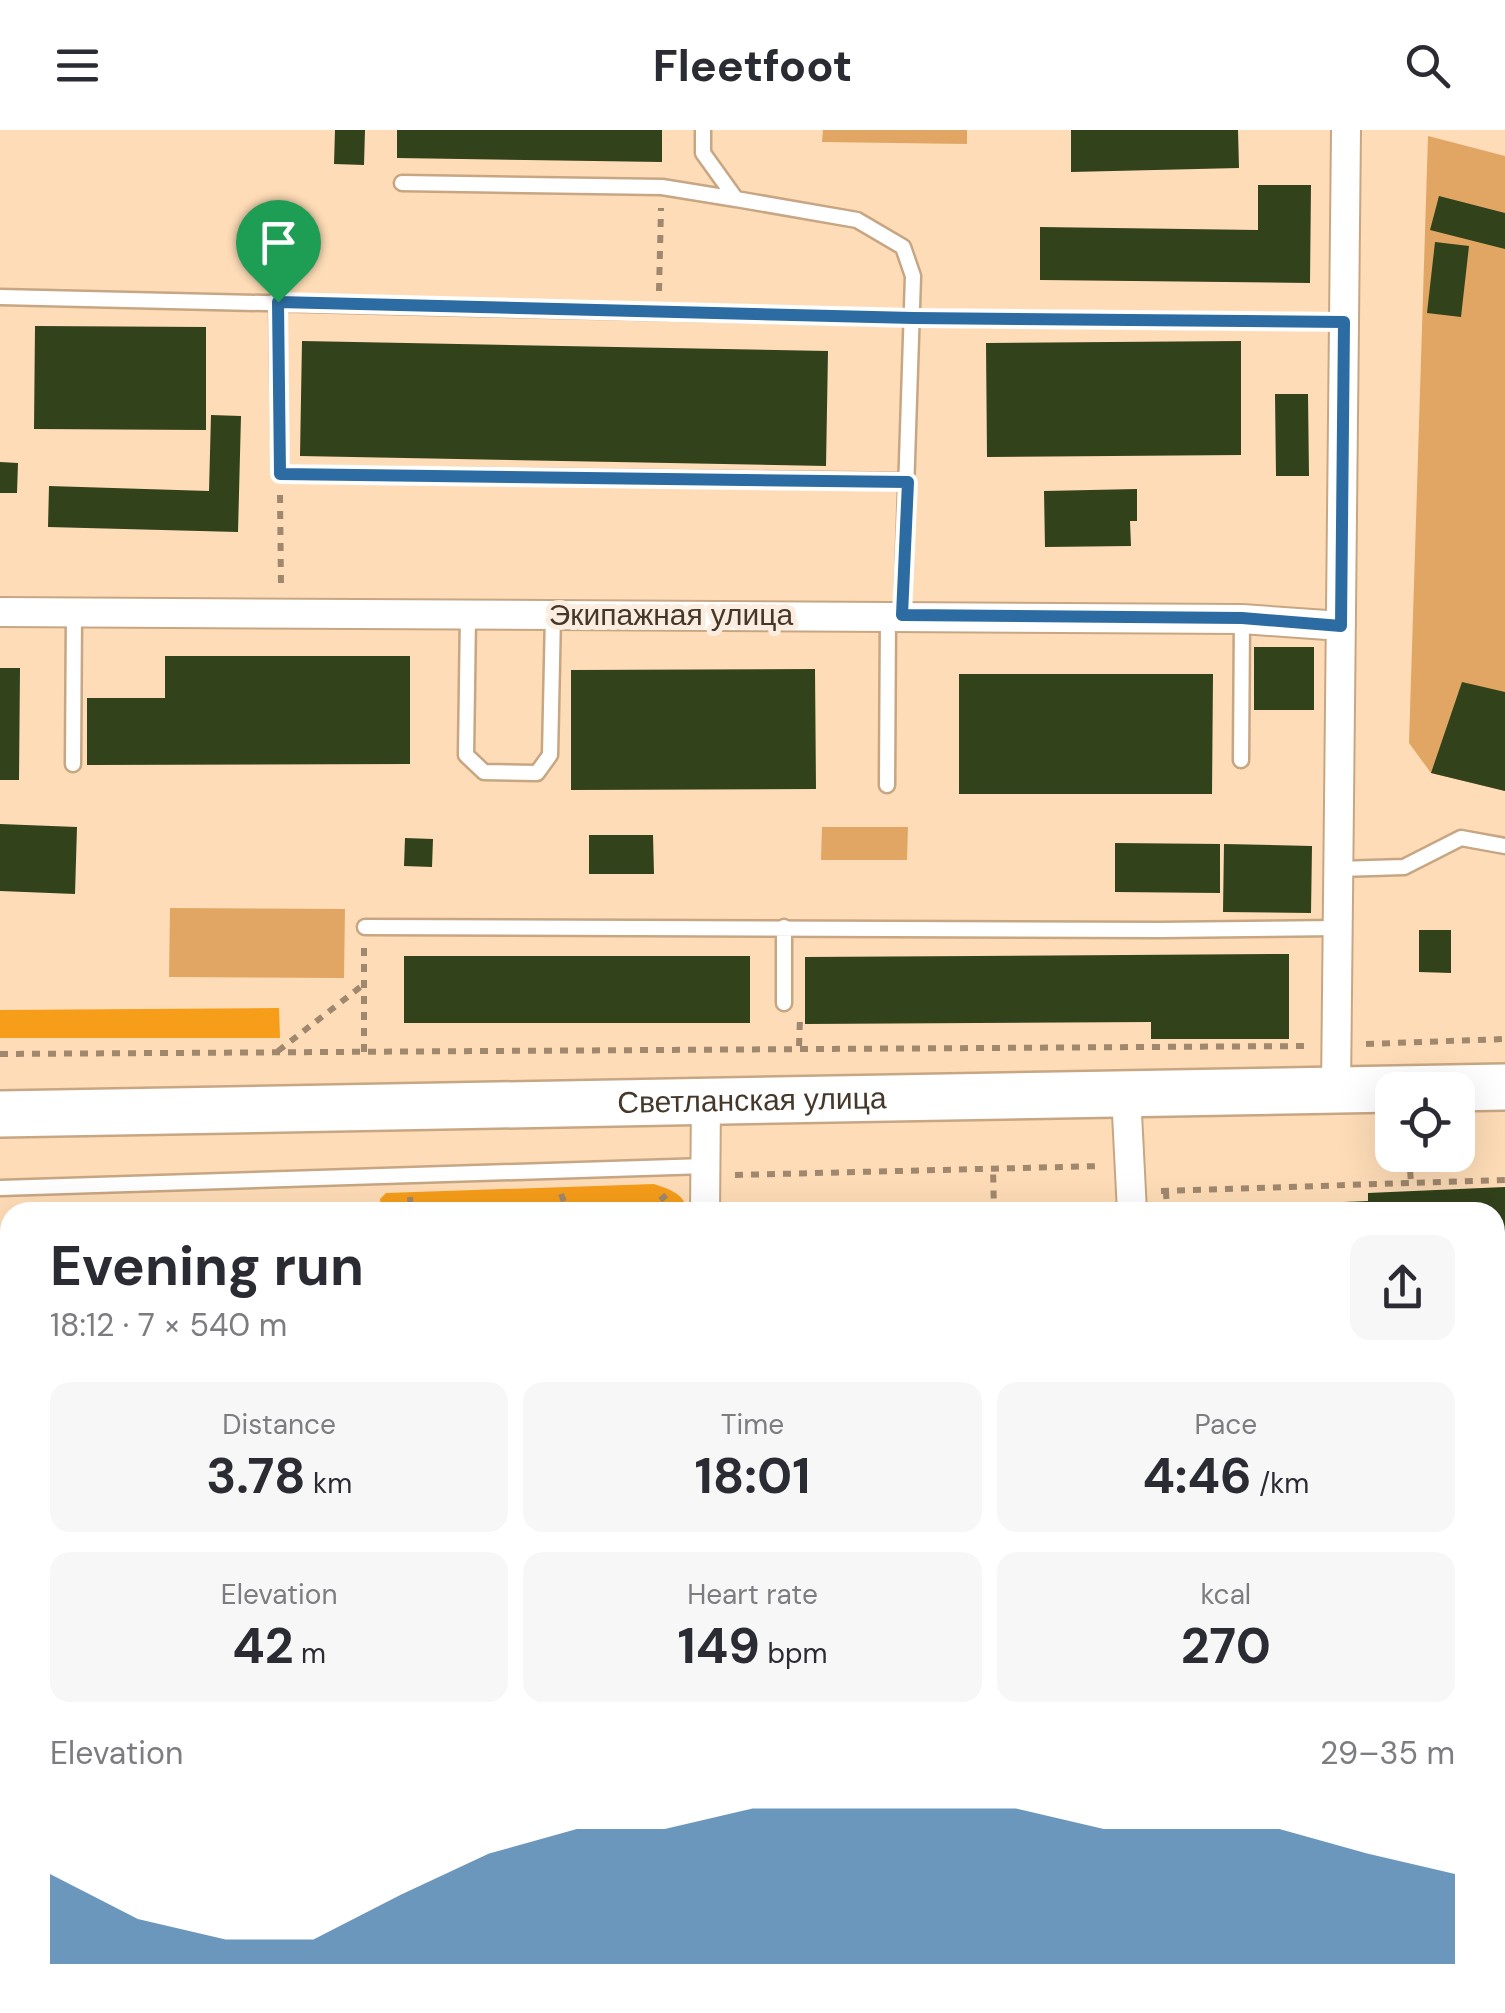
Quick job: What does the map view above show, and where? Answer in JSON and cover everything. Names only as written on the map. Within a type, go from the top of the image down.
[{"type":"main road","name":"Светланская улица","points":[[0,1114],[1505,1088]]},
{"type":"street","points":[[1336,1090],[1346,130]]},
{"type":"street","name":"Экипажная улица","points":[[0,612],[1242,618],[1341,626]]},
{"type":"street","points":[[1126,1094],[1131,1190]]},
{"type":"street","points":[[706,1102],[714,1170],[708,1202]]},
{"type":"lane","points":[[703,130],[703,152],[736,199]]},
{"type":"lane","points":[[402,182],[662,187],[858,220],[903,246],[914,276],[913,318],[908,482],[895,615],[888,785]]},
{"type":"lane","points":[[0,296],[913,318],[1344,322]]},
{"type":"lane","points":[[278,302],[280,474],[908,482]]},
{"type":"lane","points":[[73,764],[74,612]]},
{"type":"lane","points":[[468,615],[466,755],[484,772],[537,772],[550,755],[553,615]]},
{"type":"lane","points":[[1241,760],[1242,618]]},
{"type":"lane","points":[[1338,869],[1404,867],[1462,838],[1505,846]]},
{"type":"lane","points":[[364,927],[1338,928]]},
{"type":"lane","points":[[784,927],[784,1003]]},
{"type":"lane","points":[[0,1188],[714,1170]]},
{"type":"path","points":[[659,311],[662,187]]},
{"type":"path","points":[[280,474],[282,573]]},
{"type":"path","points":[[364,927],[364,1052]]},
{"type":"path","points":[[277,1053],[364,984]]},
{"type":"path","points":[[0,1054],[800,1046],[1336,1046],[1505,1038]]},
{"type":"path","points":[[993,1169],[994,1202]]},
{"type":"path","points":[[714,1170],[993,1169],[1131,1190],[1166,1191],[1505,1180]]},
{"type":"path","points":[[1410,1172],[1411,1184]]},
{"type":"path","points":[[1166,1191],[1167,1202]]},
{"type":"path","points":[[658,1202],[668,1193]]},
{"type":"shaded area","points":[[823,130],[967,130],[967,144],[822,142]]},
{"type":"shaded area","points":[[1428,136],[1505,156],[1505,791],[1431,773],[1409,743]]},
{"type":"shaded area","points":[[822,827],[908,827],[907,860],[821,860]]},
{"type":"shaded area","points":[[170,908],[345,909],[344,978],[169,977]]},
{"type":"shaded area","points":[[279,1008],[280,1038],[0,1038],[0,1010]]},
{"type":"shaded area","points":[[654,1184],[671,1190],[683,1202],[380,1202],[386,1193]]},
{"type":"building","points":[[335,130],[365,130],[364,165],[334,164]]},
{"type":"building","points":[[397,130],[662,130],[662,162],[397,158]]},
{"type":"building","points":[[1071,130],[1238,130],[1239,168],[1071,172]]},
{"type":"building","points":[[1258,185],[1311,185],[1310,283],[1040,280],[1040,227],[1258,230]]},
{"type":"building","points":[[1439,196],[1505,213],[1505,249],[1430,230]]},
{"type":"building","points":[[1435,242],[1469,246],[1461,317],[1427,313]]},
{"type":"building","points":[[35,326],[206,327],[206,430],[34,429]]},
{"type":"building","points":[[302,341],[828,351],[826,466],[300,456]]},
{"type":"building","points":[[1241,341],[1241,455],[987,457],[986,343]]},
{"type":"building","points":[[1275,394],[1308,394],[1309,476],[1276,476]]},
{"type":"building","points":[[211,415],[241,416],[238,532],[48,527],[49,486],[209,491]]},
{"type":"building","points":[[0,462],[18,463],[17,493],[0,493]]},
{"type":"building","points":[[1137,489],[1137,521],[1130,521],[1131,546],[1045,547],[1044,491]]},
{"type":"building","points":[[1254,647],[1314,647],[1314,710],[1254,710]]},
{"type":"building","points":[[165,656],[410,656],[410,764],[87,765],[87,698],[165,698]]},
{"type":"building","points":[[0,668],[20,668],[19,780],[0,780]]},
{"type":"building","points":[[815,669],[816,789],[571,790],[571,670]]},
{"type":"building","points":[[959,674],[1213,674],[1212,794],[959,794]]},
{"type":"building","points":[[1462,682],[1505,692],[1505,791],[1431,773]]},
{"type":"building","points":[[0,824],[77,827],[75,894],[0,891]]},
{"type":"building","points":[[589,835],[653,835],[654,874],[589,874]]},
{"type":"building","points":[[405,838],[433,839],[432,867],[404,866]]},
{"type":"building","points":[[1115,843],[1220,844],[1220,893],[1115,892]]},
{"type":"building","points":[[1224,844],[1312,846],[1311,913],[1223,912]]},
{"type":"building","points":[[1419,930],[1451,930],[1451,973],[1419,972]]},
{"type":"building","points":[[1289,954],[1289,1039],[1151,1039],[1151,1022],[805,1024],[805,957]]},
{"type":"building","points":[[404,956],[750,956],[750,1023],[404,1023]]},
{"type":"building","points":[[1505,1187],[1505,1202],[1344,1202],[1368,1201],[1368,1193]]},
{"type":"route","points":[[278,302],[913,318],[1344,322],[1341,626],[1242,618],[902,615],[908,482],[280,474],[278,302]]}]
